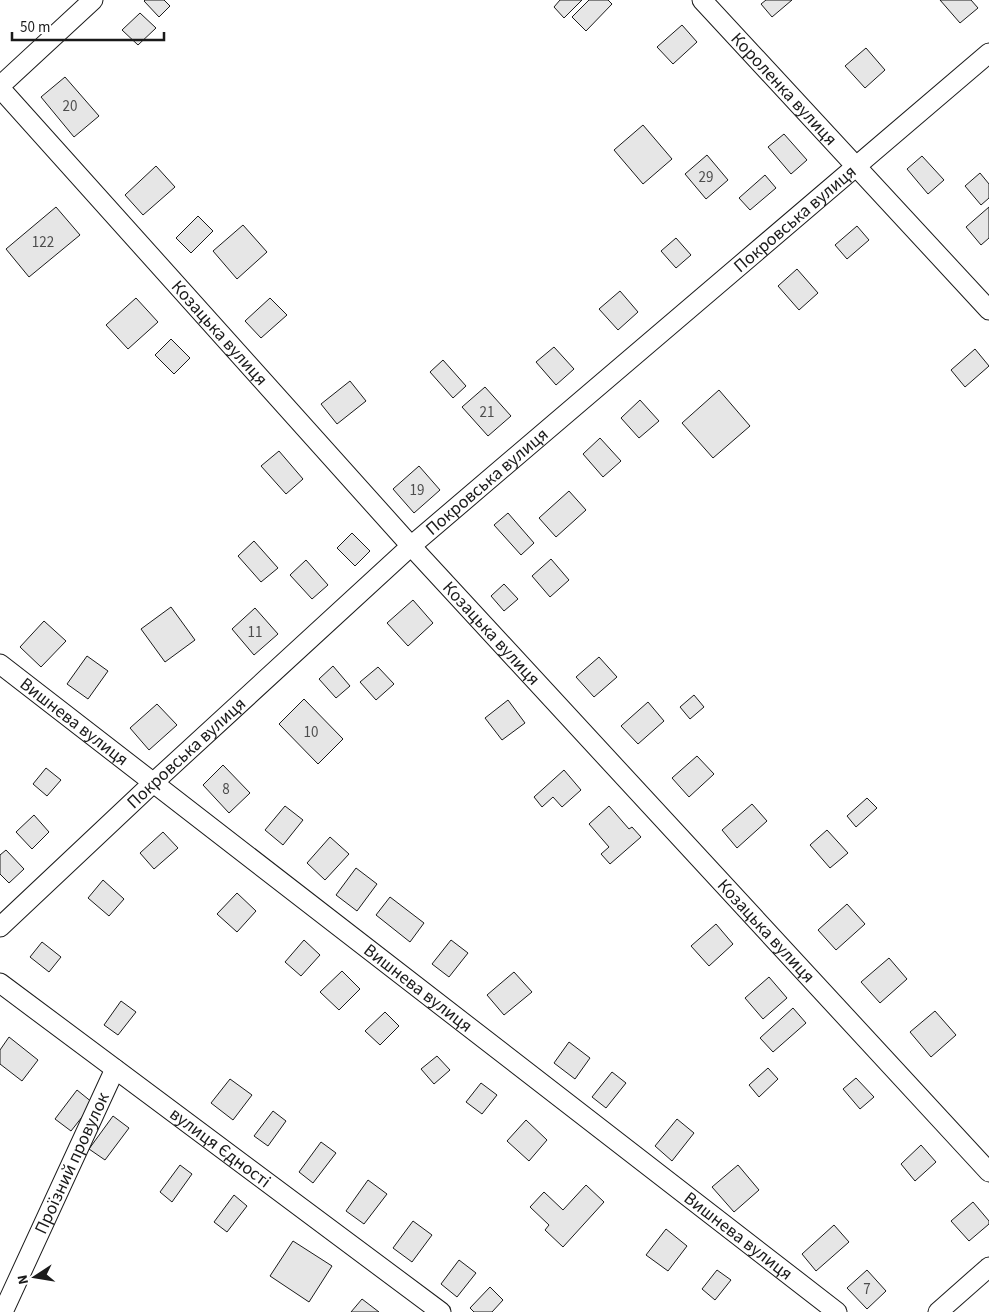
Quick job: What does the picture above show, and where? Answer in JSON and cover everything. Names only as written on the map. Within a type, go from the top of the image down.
[{"type":"street","points":[[0,87],[92,0]]},
{"type":"street","name":"Короленка вулиця","points":[[702,0],[855,168],[989,310]]},
{"type":"street","name":"Покровська вулиця","points":[[0,927],[153,783],[412,546],[989,53]]},
{"type":"street","name":"Козацька вулиця","points":[[0,87],[412,546],[989,1172]]},
{"type":"street","name":"Вишнева вулиця","points":[[0,664],[837,1312]]},
{"type":"street","name":"вулиця Єдності","points":[[0,983],[441,1312]]},
{"type":"street","name":"Проїзний провулок","points":[[3,1312],[115,1069]]},
{"type":"street","points":[[938,1312],[989,1267]]},
{"type":"building","points":[[145,0],[164,0],[170,6],[159,17]]},
{"type":"building","points":[[560,0],[582,0],[564,18],[554,7]]},
{"type":"building","points":[[589,0],[608,0],[612,4],[586,31],[572,17]]},
{"type":"building","points":[[766,0],[792,0],[772,17],[761,4]]},
{"type":"building","points":[[940,0],[971,0],[978,8],[960,23]]},
{"type":"building","points":[[140,13],[156,28],[138,45],[122,30]]},
{"type":"building","points":[[682,25],[697,42],[673,64],[657,47]]},
{"type":"building","points":[[866,48],[885,70],[865,88],[845,66]]},
{"type":"building","points":[[65,77],[99,116],[74,137],[41,97]]},
{"type":"building","points":[[643,125],[672,159],[643,184],[614,150]]},
{"type":"building","points":[[784,134],[807,160],[791,174],[768,147]]},
{"type":"building","points":[[707,155],[728,180],[706,199],[685,174]]},
{"type":"building","points":[[922,156],[944,180],[928,194],[907,169]]},
{"type":"building","points":[[156,166],[175,187],[143,215],[125,195]]},
{"type":"building","points":[[980,173],[989,184],[989,198],[981,205],[965,186]]},
{"type":"building","points":[[765,175],[776,188],[750,210],[739,198]]},
{"type":"building","points":[[56,207],[80,235],[29,277],[6,249]]},
{"type":"building","points":[[989,207],[989,238],[981,245],[966,227]]},
{"type":"building","points":[[198,216],[213,231],[191,253],[176,238]]},
{"type":"building","points":[[243,225],[267,252],[237,279],[213,251]]},
{"type":"building","points":[[857,226],[869,240],[847,259],[835,245]]},
{"type":"building","points":[[676,238],[691,255],[676,268],[661,251]]},
{"type":"building","points":[[797,269],[818,293],[799,310],[778,286]]},
{"type":"building","points":[[620,291],[638,312],[618,330],[599,309]]},
{"type":"building","points":[[136,298],[158,322],[128,349],[106,325]]},
{"type":"building","points":[[270,298],[287,315],[261,338],[245,321]]},
{"type":"building","points":[[171,339],[190,358],[174,374],[155,355]]},
{"type":"building","points":[[554,347],[574,369],[556,385],[536,362]]},
{"type":"building","points":[[975,349],[989,366],[965,387],[951,370]]},
{"type":"building","points":[[443,360],[466,386],[453,398],[430,372]]},
{"type":"building","points":[[350,381],[366,401],[337,424],[321,404]]},
{"type":"building","points":[[485,387],[511,416],[488,436],[462,407]]},
{"type":"building","points":[[719,390],[750,426],[713,458],[682,423]]},
{"type":"building","points":[[640,400],[659,421],[639,438],[621,418]]},
{"type":"building","points":[[600,438],[621,461],[603,477],[583,454]]},
{"type":"building","points":[[279,451],[303,479],[286,494],[261,466]]},
{"type":"building","points":[[419,466],[440,490],[414,513],[393,489]]},
{"type":"building","points":[[569,491],[586,510],[556,537],[539,518]]},
{"type":"building","points":[[508,513],[534,543],[521,555],[494,525]]},
{"type":"building","points":[[352,533],[370,551],[355,566],[337,548]]},
{"type":"building","points":[[254,541],[278,568],[261,582],[238,556]]},
{"type":"building","points":[[551,559],[569,580],[550,597],[532,576]]},
{"type":"building","points":[[306,560],[328,585],[312,599],[290,575]]},
{"type":"building","points":[[504,584],[518,599],[504,611],[491,596]]},
{"type":"building","points":[[413,600],[433,623],[408,646],[387,623]]},
{"type":"building","points":[[171,607],[195,640],[165,662],[141,629]]},
{"type":"building","points":[[255,608],[278,634],[254,655],[232,629]]},
{"type":"building","points":[[44,621],[66,641],[41,667],[20,647]]},
{"type":"building","points":[[87,656],[108,671],[88,699],[67,684]]},
{"type":"building","points":[[599,657],[617,677],[594,697],[576,677]]},
{"type":"building","points":[[333,666],[350,686],[336,698],[319,679]]},
{"type":"building","points":[[378,667],[394,684],[376,700],[360,682]]},
{"type":"building","points":[[694,695],[704,707],[690,719],[680,707]]},
{"type":"building","points":[[304,699],[343,739],[318,764],[279,724]]},
{"type":"building","points":[[508,700],[525,723],[502,740],[485,718]]},
{"type":"building","points":[[648,702],[664,721],[638,744],[621,726]]},
{"type":"building","points":[[157,704],[177,725],[149,750],[130,728]]},
{"type":"building","points":[[697,756],[714,774],[689,797],[672,778]]},
{"type":"building","points":[[223,765],[250,793],[229,813],[203,785]]},
{"type":"building","points":[[46,768],[61,780],[47,796],[33,784]]},
{"type":"building","points":[[564,770],[581,790],[562,807],[553,797],[542,807],[534,797]]},
{"type":"building","points":[[867,798],[877,808],[856,827],[847,816]]},
{"type":"building","points":[[752,804],[767,821],[737,848],[722,830]]},
{"type":"building","points":[[285,806],[303,820],[283,845],[265,830]]},
{"type":"building","points":[[609,806],[629,829],[632,827],[641,837],[610,864],[601,854],[609,847],[589,824]]},
{"type":"building","points":[[34,815],[49,832],[32,849],[16,832]]},
{"type":"building","points":[[827,830],[848,853],[830,868],[810,845]]},
{"type":"building","points":[[163,832],[178,848],[154,869],[140,853]]},
{"type":"building","points":[[330,837],[349,854],[325,880],[307,863]]},
{"type":"building","points":[[6,850],[24,869],[9,883],[0,874],[0,855]]},
{"type":"building","points":[[356,868],[377,884],[357,911],[336,895]]},
{"type":"building","points":[[103,880],[124,899],[109,916],[88,898]]},
{"type":"building","points":[[237,893],[256,911],[237,932],[217,914]]},
{"type":"building","points":[[390,897],[424,923],[410,942],[376,915]]},
{"type":"building","points":[[847,904],[865,924],[836,950],[818,930]]},
{"type":"building","points":[[716,924],[733,944],[709,966],[691,946]]},
{"type":"building","points":[[304,940],[320,955],[301,976],[285,962]]},
{"type":"building","points":[[451,940],[468,953],[449,977],[432,964]]},
{"type":"building","points":[[42,942],[61,957],[49,972],[30,957]]},
{"type":"building","points":[[889,958],[907,979],[880,1003],[861,982]]},
{"type":"building","points":[[342,971],[360,989],[339,1010],[320,992]]},
{"type":"building","points":[[514,972],[532,992],[504,1015],[487,995]]},
{"type":"building","points":[[769,977],[787,998],[763,1019],[745,998]]},
{"type":"building","points":[[121,1001],[136,1012],[118,1035],[104,1025]]},
{"type":"building","points":[[793,1008],[806,1023],[773,1052],[760,1038]]},
{"type":"building","points":[[935,1011],[956,1035],[931,1057],[910,1032]]},
{"type":"building","points":[[385,1012],[399,1026],[380,1045],[365,1031]]},
{"type":"building","points":[[9,1037],[38,1060],[22,1081],[0,1064],[0,1050]]},
{"type":"building","points":[[569,1042],[590,1058],[575,1079],[554,1063]]},
{"type":"building","points":[[437,1056],[450,1070],[434,1084],[421,1069]]},
{"type":"building","points":[[768,1068],[778,1079],[759,1097],[749,1085]]},
{"type":"building","points":[[612,1072],[626,1083],[606,1108],[592,1097]]},
{"type":"building","points":[[856,1078],[874,1097],[860,1109],[843,1089]]},
{"type":"building","points":[[230,1079],[252,1095],[233,1120],[211,1103]]},
{"type":"building","points":[[481,1083],[497,1095],[482,1114],[466,1102]]},
{"type":"building","points":[[77,1090],[93,1103],[71,1131],[55,1119]]},
{"type":"building","points":[[273,1111],[286,1121],[268,1146],[254,1136]]},
{"type":"building","points":[[113,1116],[129,1128],[105,1160],[89,1149]]},
{"type":"building","points":[[677,1119],[694,1133],[672,1161],[655,1146]]},
{"type":"building","points":[[526,1120],[547,1140],[529,1161],[507,1141]]},
{"type":"building","points":[[321,1142],[336,1153],[313,1183],[299,1172]]},
{"type":"building","points":[[921,1145],[936,1162],[915,1181],[901,1164]]},
{"type":"building","points":[[180,1165],[192,1174],[172,1202],[160,1192]]},
{"type":"building","points":[[738,1165],[759,1190],[734,1212],[712,1187]]},
{"type":"building","points":[[368,1180],[387,1194],[364,1224],[346,1211]]},
{"type":"building","points":[[586,1185],[604,1202],[563,1247],[545,1230],[549,1225],[530,1207],[544,1192],[563,1210]]},
{"type":"building","points":[[234,1195],[247,1206],[227,1232],[214,1222]]},
{"type":"building","points":[[973,1202],[989,1221],[989,1224],[969,1241],[951,1221]]},
{"type":"building","points":[[413,1221],[432,1235],[412,1262],[393,1248]]},
{"type":"building","points":[[834,1225],[849,1242],[816,1271],[802,1254]]},
{"type":"building","points":[[666,1229],[687,1246],[668,1271],[646,1255]]},
{"type":"building","points":[[293,1241],[332,1266],[309,1302],[270,1276]]},
{"type":"building","points":[[459,1260],[476,1273],[457,1297],[441,1284]]},
{"type":"building","points":[[717,1270],[731,1280],[715,1300],[702,1289]]},
{"type":"building","points":[[867,1270],[886,1291],[867,1309],[847,1288]]},
{"type":"building","points":[[490,1287],[503,1300],[492,1312],[474,1312],[470,1308]]},
{"type":"building","points":[[362,1299],[379,1312],[351,1312]]}]
